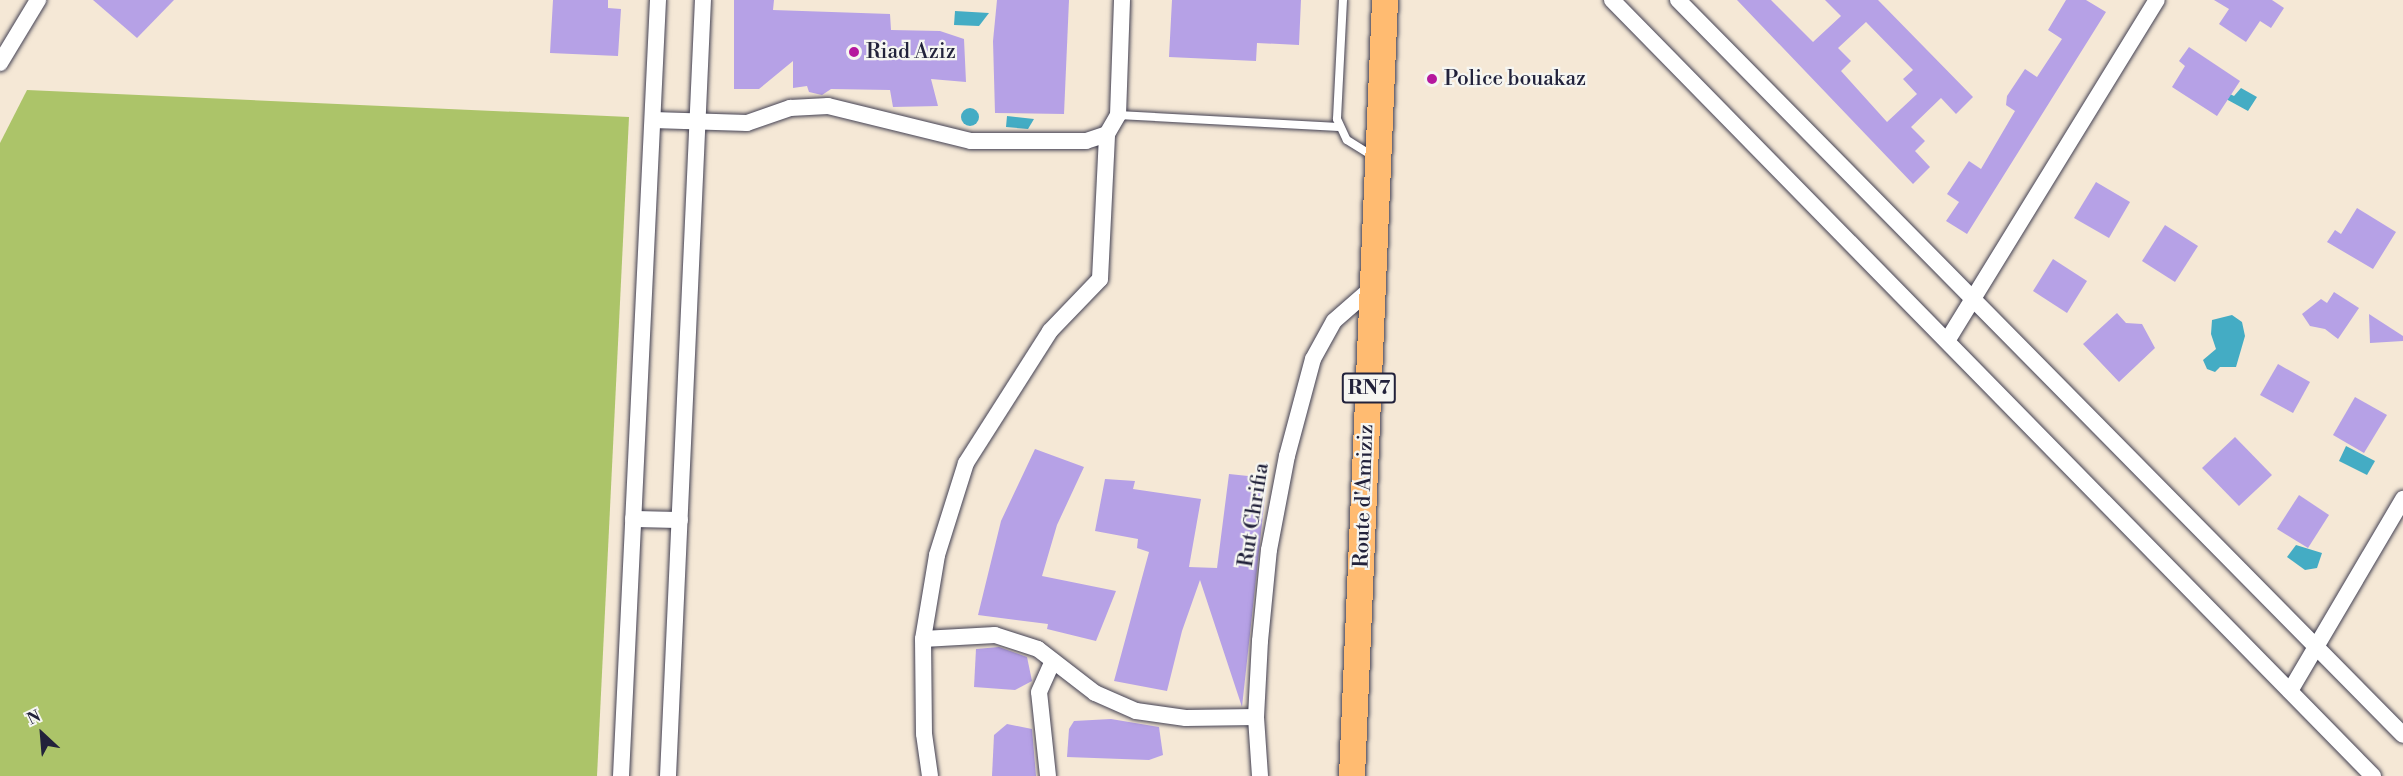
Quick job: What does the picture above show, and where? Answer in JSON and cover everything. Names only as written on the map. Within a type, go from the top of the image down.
[{"type":"main road","name":"Route d'Amiziz","points":[[1352,776],[1385,0]]},
{"type":"street","points":[[0,63],[38,0]]},
{"type":"street","points":[[621,776],[658,0]]},
{"type":"street","points":[[668,776],[703,0]]},
{"type":"street","points":[[930,776],[924,734],[923,639],[937,555],[966,463],[1050,331],[1100,279],[1107,134],[1118,115],[1122,0]]},
{"type":"street","points":[[1612,0],[2373,776]]},
{"type":"street","points":[[1678,0],[2403,735]]},
{"type":"street","points":[[1947,341],[2157,0]]},
{"type":"street","points":[[653,120],[747,123],[790,108],[828,106],[971,141],[1086,141],[1107,134]]},
{"type":"street","name":"Rut Chrifia","points":[[1260,776],[1256,717],[1269,550],[1287,456],[1313,359],[1334,321],[1373,287]]},
{"type":"street","points":[[2290,691],[2403,499]]},
{"type":"street","points":[[633,519],[680,520]]},
{"type":"street","points":[[923,639],[995,635],[1038,649],[1095,693],[1136,711],[1186,718],[1256,717]]},
{"type":"street","points":[[1048,776],[1039,692],[1053,661]]},
{"type":"lane","points":[[1343,0],[1338,127],[1347,140],[1378,159]]},
{"type":"lane","points":[[1118,115],[1338,127]]},
{"type":"green space","points":[[27,90],[629,117],[597,776],[0,776],[0,143]]},
{"type":"water","points":[[955,11],[989,13],[979,26],[954,25]]},
{"type":"water","points":[[2216,87],[2234,96],[2241,88],[2257,97],[2248,111],[2215,93]]},
{"type":"water","points":[[970,108],[976,111],[979,117],[976,123],[970,126],[964,123],[961,117],[964,111]]},
{"type":"water","points":[[1007,116],[1034,119],[1028,129],[1006,127]]},
{"type":"water","points":[[2232,315],[2242,322],[2245,336],[2236,367],[2220,367],[2215,372],[2207,369],[2203,360],[2216,349],[2211,334],[2212,320]]},
{"type":"water","points":[[2346,446],[2375,461],[2367,475],[2339,461]]},
{"type":"water","points":[[2296,545],[2322,553],[2317,568],[2305,570],[2287,557]]},
{"type":"building","points":[[93,0],[174,0],[137,38]]},
{"type":"building","points":[[553,0],[608,0],[608,8],[621,9],[618,56],[550,53]]},
{"type":"building","points":[[734,0],[774,0],[773,10],[890,14],[891,30],[940,31],[964,39],[966,82],[931,79],[938,106],[893,107],[890,90],[831,89],[822,95],[809,92],[807,86],[793,88],[793,61],[759,89],[734,89]]},
{"type":"building","points":[[997,0],[1069,0],[1064,114],[995,113],[993,41]]},
{"type":"building","points":[[1172,0],[1301,0],[1299,45],[1257,43],[1256,61],[1169,57]]},
{"type":"building","points":[[1737,0],[1771,0],[1813,42],[1841,16],[1825,0],[1878,0],[1973,97],[1956,114],[1941,98],[1911,127],[1925,141],[1915,151],[1930,167],[1913,184]],"holes":[[[1866,22],[1913,70],[1903,79],[1917,94],[1887,122],[1841,71],[1851,61],[1838,48]]]},
{"type":"building","points":[[2066,0],[2086,0],[2106,12],[1967,234],[1946,221],[1959,202],[1947,194],[1969,161],[1981,169],[2015,111],[2006,105],[2007,96],[2025,69],[2037,77],[2062,39],[2048,30]]},
{"type":"building","points":[[2214,0],[2272,0],[2284,8],[2271,28],[2260,21],[2246,42],[2219,24],[2229,9]]},
{"type":"building","points":[[2189,47],[2240,81],[2217,116],[2172,87],[2185,66],[2179,61]]},
{"type":"building","points":[[2096,182],[2130,202],[2109,238],[2074,218]]},
{"type":"building","points":[[2357,208],[2396,232],[2373,269],[2327,242],[2335,230],[2341,234]]},
{"type":"building","points":[[2165,225],[2198,246],[2175,282],[2142,261]]},
{"type":"building","points":[[2053,259],[2087,281],[2067,313],[2033,291]]},
{"type":"building","points":[[2334,292],[2359,308],[2338,339],[2325,329],[2310,326],[2302,314],[2321,299],[2327,303]]},
{"type":"building","points":[[2117,313],[2126,323],[2142,324],[2155,348],[2119,382],[2083,344]]},
{"type":"building","points":[[2369,314],[2403,336],[2403,341],[2370,343]]},
{"type":"building","points":[[2278,364],[2310,382],[2293,413],[2260,395]]},
{"type":"building","points":[[2355,397],[2387,415],[2364,453],[2333,435]]},
{"type":"building","points":[[2235,437],[2272,475],[2239,506],[2202,468]]},
{"type":"building","points":[[1035,449],[1084,467],[1057,525],[1042,576],[1116,591],[1096,641],[1047,629],[1048,624],[978,615],[1001,521]]},
{"type":"building","points":[[1229,474],[1267,478],[1242,707],[1200,580],[1182,631],[1167,691],[1114,681],[1149,552],[1137,548],[1138,539],[1095,531],[1105,479],[1135,481],[1133,489],[1201,499],[1189,567],[1217,568]]},
{"type":"building","points":[[2299,495],[2329,515],[2308,548],[2277,529]]},
{"type":"building","points":[[999,647],[1027,657],[1032,681],[1015,690],[974,687],[976,649]]},
{"type":"building","points":[[1111,719],[1159,727],[1163,755],[1149,760],[1067,757],[1069,729],[1074,721]]},
{"type":"building","points":[[1007,724],[1032,729],[1036,776],[992,776],[994,735]]},
{"type":"place","name":"Riad Aziz","points":[[854,52]]},
{"type":"place","name":"Police bouakaz","points":[[1432,79]]}]
